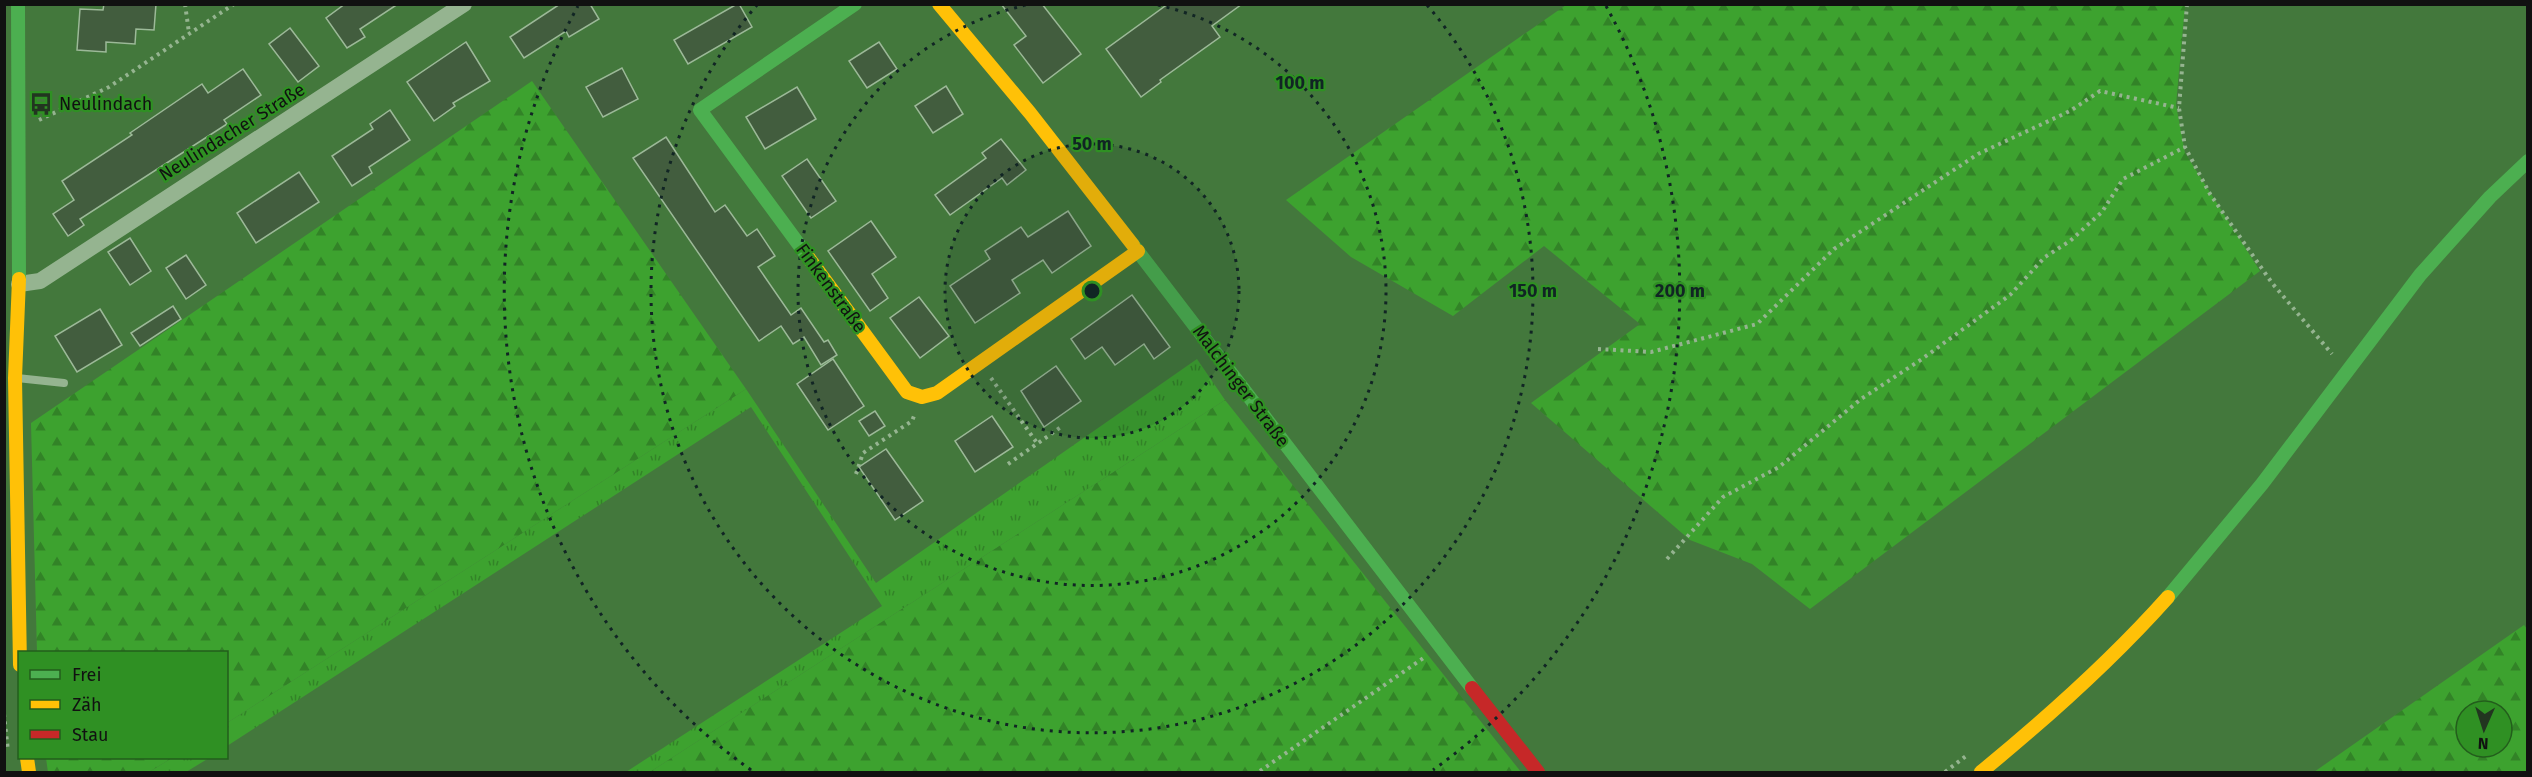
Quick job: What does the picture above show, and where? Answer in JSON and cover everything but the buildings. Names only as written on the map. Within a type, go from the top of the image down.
[{"type":"street","points":[[18,4],[19,284],[10,377],[20,651]]},
{"type":"street","name":"Neulindacher Straße","points":[[19,284],[40,281],[464,4]]},
{"type":"street","name":"Finkenstraße","points":[[855,4],[700,111],[907,392],[920,398]]},
{"type":"street","name":"Malchinger Straße","points":[[939,4],[992,64],[1138,251],[1439,648],[1538,772]]},
{"type":"street","points":[[1981,772],[2023,740],[2083,686],[2201,562],[2438,250],[2528,161]]},
{"type":"street","points":[[920,398],[928,398],[937,393],[1138,251]]},
{"type":"lane","points":[[10,377],[64,383]]},
{"type":"path","points":[[185,4],[189,34]]},
{"type":"path","points":[[18,128],[109,87],[234,4]]},
{"type":"path","points":[[2187,4],[2179,108],[2185,147],[2210,194],[2272,283],[2332,354]]},
{"type":"path","points":[[1598,349],[1651,352],[1757,324],[1834,249],[1978,154],[2070,111],[2100,91],[2179,108]]},
{"type":"path","points":[[1667,559],[1723,497],[1779,466],[1861,399],[1922,359],[2010,295],[2045,257],[2070,241],[2102,212],[2123,179],[2185,147]]},
{"type":"path","points":[[2325,364],[2339,345]]},
{"type":"path","points":[[980,363],[1037,443]]},
{"type":"path","points":[[856,474],[863,453],[912,421],[920,398]]},
{"type":"path","points":[[1008,464],[1061,427]]},
{"type":"path","points":[[1260,771],[1439,648]]},
{"type":"path","points":[[4,714],[8,761]]},
{"type":"path","points":[[1945,772],[1972,751]]},
{"type":"green space","points":[[1566,5],[2185,5],[2176,105],[2185,153],[2260,271],[1810,609],[1752,564],[1690,540],[1531,403],[1640,324],[1544,246],[1453,316],[1351,257],[1286,200]]},
{"type":"green space","points":[[532,81],[746,389],[228,722],[228,651],[37,651],[31,423]]},
{"type":"green space","points":[[1197,359],[1225,400],[650,772],[626,772],[882,606],[751,407],[228,745],[228,722],[746,389],[876,583]]},
{"type":"green space","points":[[1225,400],[1521,772],[650,772]]},
{"type":"green space","points":[[2524,625],[2528,630],[2527,772],[2314,772]]},
{"type":"green space","points":[[46,759],[170,759],[149,772],[48,772]]},
{"type":"green space","points":[[170,759],[207,759],[186,772],[149,772]]},
{"type":"traffic: fast","points":[[18,4],[19,279]]},
{"type":"traffic: fast","points":[[808,257],[700,110],[855,4]]},
{"type":"traffic: fast","points":[[2168,597],[2262,484],[2420,275],[2490,197],[2528,161]]},
{"type":"traffic: fast","points":[[1133,245],[1472,688]]},
{"type":"traffic: slow","points":[[939,4],[1030,113],[1133,245]]},
{"type":"traffic: slow","points":[[808,257],[907,392],[922,397],[937,393],[1138,251]]},
{"type":"traffic: slow","points":[[19,279],[15,378],[20,651]]},
{"type":"traffic: slow","points":[[1981,772],[2078,688],[2168,597]]},
{"type":"traffic: slow","points":[[27,759],[29,772]]},
{"type":"traffic: jam","points":[[1472,688],[1538,772]]},
{"type":"place","name":"Neulindach","points":[[41,104]]}]
